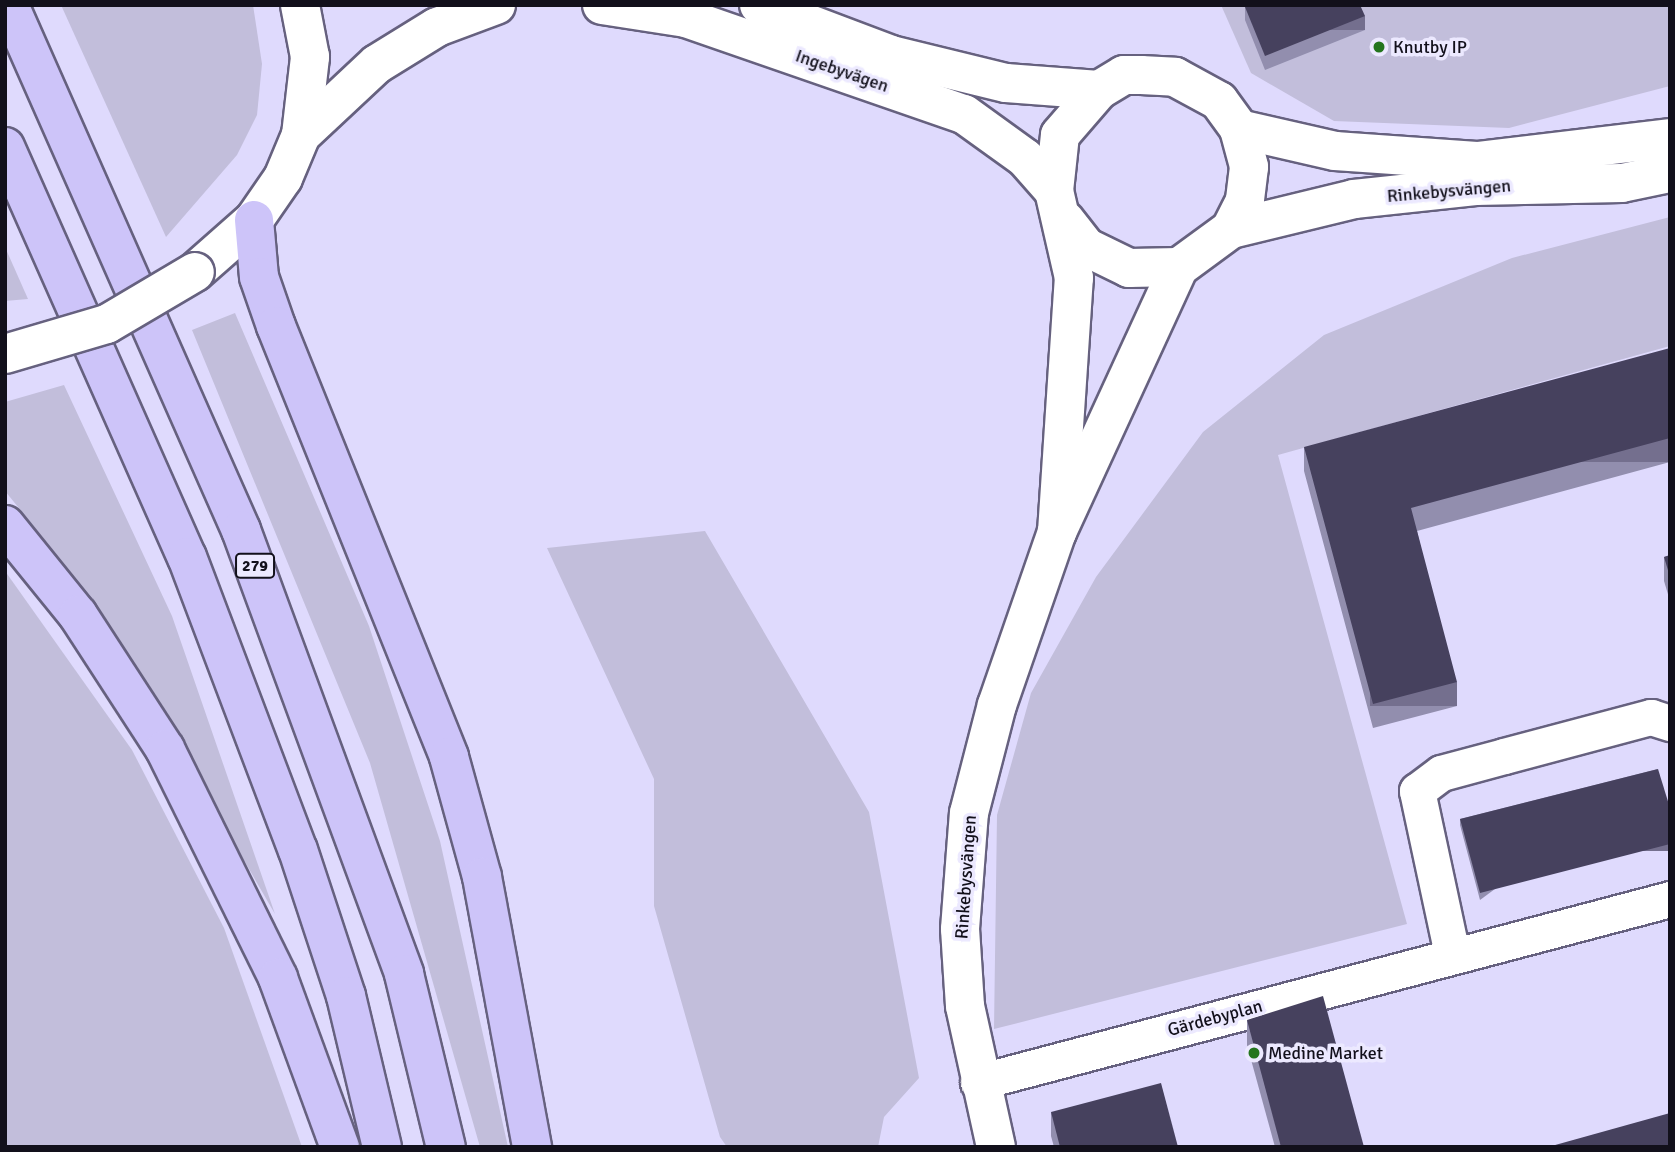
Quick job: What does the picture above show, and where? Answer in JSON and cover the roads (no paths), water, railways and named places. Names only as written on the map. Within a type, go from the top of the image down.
[{"type":"highway","name":"279","points":[[9,5],[256,568],[404,974],[446,1147]]},
{"type":"highway","points":[[5,147],[187,557],[294,837],[346,996],[382,1147]]},
{"type":"highway","points":[[254,220],[259,277],[276,326],[449,757],[482,877],[532,1147]]},
{"type":"highway","points":[[5,525],[78,615],[165,749],[278,978],[340,1147]]},
{"type":"street","points":[[5,354],[107,324],[195,272],[254,220],[284,178],[301,135],[310,57],[300,5]]},
{"type":"street","points":[[301,135],[377,64],[437,27],[496,5]]},
{"type":"street","name":"Ingebyvägen","points":[[602,5],[686,18],[964,114],[1025,158],[1060,206]]},
{"type":"street","name":"Ingebyvägen","points":[[759,5],[904,58],[1006,83],[1099,90]]},
{"type":"street","name":"Rinkebysvängen","points":[[1058,532],[1074,331],[1060,206],[1060,135],[1099,90],[1124,75],[1175,77],[1219,101],[1239,129],[1249,167],[1245,201],[1231,229]]},
{"type":"street","name":"Rinkebysvängen","points":[[1239,129],[1335,151],[1477,161],[1670,138]]},
{"type":"street","name":"Rinkebysvängen","points":[[996,1147],[978,1082],[960,929],[969,813],[997,705],[1058,532],[1179,267],[1231,229],[1354,200],[1475,186],[1622,183],[1670,173]]},
{"type":"street","points":[[1060,206],[1086,247],[1129,268],[1179,267]]},
{"type":"street","points":[[1452,954],[1417,791],[1441,773],[1651,718],[1670,723]]},
{"type":"street","name":"Gärdebyplan","points":[[978,1082],[1452,954],[1670,899]]},
{"type":"place","name":"Knutby IP","points":[[1379,47]]},
{"type":"place","name":"Medine Market","points":[[1254,1053]]}]
